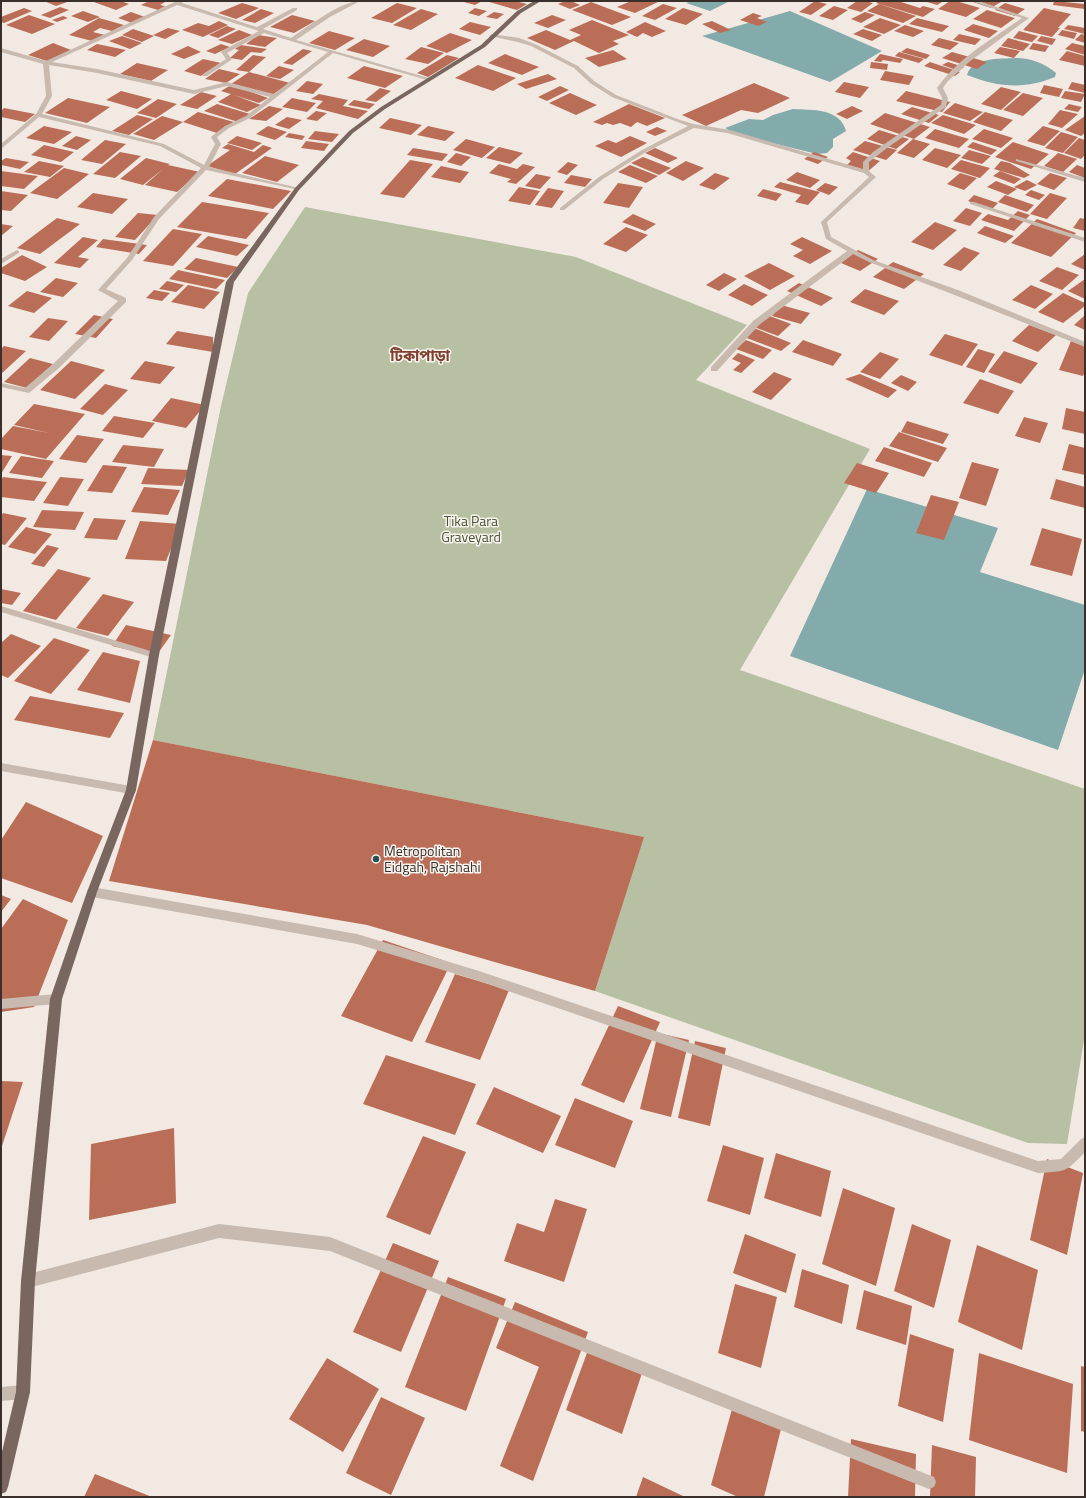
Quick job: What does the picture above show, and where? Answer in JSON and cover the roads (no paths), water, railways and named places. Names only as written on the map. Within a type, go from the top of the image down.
[{"type":"main road","points":[[1,1487],[23,1392],[28,1281],[56,999],[92,892],[131,790],[154,655],[230,282],[297,189],[351,132],[383,108],[483,46],[519,12],[538,1]]},
{"type":"street","points":[[292,40],[328,16],[358,1]]},
{"type":"street","points":[[866,172],[866,162],[876,153],[897,137],[930,117],[944,106],[944,98],[940,88],[943,82],[966,62],[1026,18],[974,1]]},
{"type":"street","points":[[46,63],[179,2],[292,40],[429,79]]},
{"type":"street","points":[[205,75],[229,59],[224,52],[295,9]]},
{"type":"street","points":[[492,36],[519,40],[533,45],[576,67],[592,82],[614,96],[693,126],[728,132],[866,172],[874,177],[824,222],[828,238],[871,261],[955,292],[1085,345]]},
{"type":"street","points":[[1,50],[46,63],[97,71],[194,92],[227,84],[274,96]]},
{"type":"street","points":[[1,385],[26,391],[56,366],[123,300],[102,290],[130,259],[156,218],[206,168],[218,144],[214,137],[226,128],[248,117],[331,52]]},
{"type":"street","points":[[1,147],[38,115],[49,96],[46,63]]},
{"type":"street","points":[[38,115],[162,145],[206,168],[297,189]]},
{"type":"street","points":[[562,209],[601,178],[644,151],[693,126]]},
{"type":"street","points":[[1018,160],[1085,180]]},
{"type":"street","points":[[972,203],[1085,240]]},
{"type":"street","points":[[714,369],[756,323],[852,251]]},
{"type":"street","points":[[1,262],[17,252]]},
{"type":"street","points":[[1,609],[154,655]]},
{"type":"street","points":[[1,767],[131,790]]},
{"type":"street","points":[[92,892],[357,939],[486,979],[1038,1166],[1064,1165],[1085,1143]]},
{"type":"street","points":[[1,1004],[56,999]]},
{"type":"street","points":[[28,1281],[219,1231],[330,1244],[929,1482]]},
{"type":"street","points":[[1,1394],[23,1392]]},
{"type":"water","points":[[692,1],[730,1],[710,11],[686,3]]},
{"type":"water","points":[[790,11],[882,51],[830,82],[702,36]]},
{"type":"water","points":[[1015,58],[1032,60],[1047,66],[1056,73],[1055,77],[1032,84],[1011,85],[989,82],[967,75],[974,65],[980,62],[995,59]]},
{"type":"water","points":[[793,109],[817,110],[832,114],[843,123],[846,131],[833,139],[833,147],[827,153],[817,154],[735,134],[725,128],[749,119],[763,120],[773,115]]},
{"type":"water","points":[[867,489],[998,528],[980,572],[1085,605],[1085,669],[1058,750],[790,656]]},
{"type":"place","name":"Metropolitan Eidgah, Rajshahi","points":[[376,859]]},
{"type":"district","name":"টিকাপাড়া","points":[[420,356]]},
{"type":"park label","name":"Tika Para Graveyard","points":[[471,530]]}]
